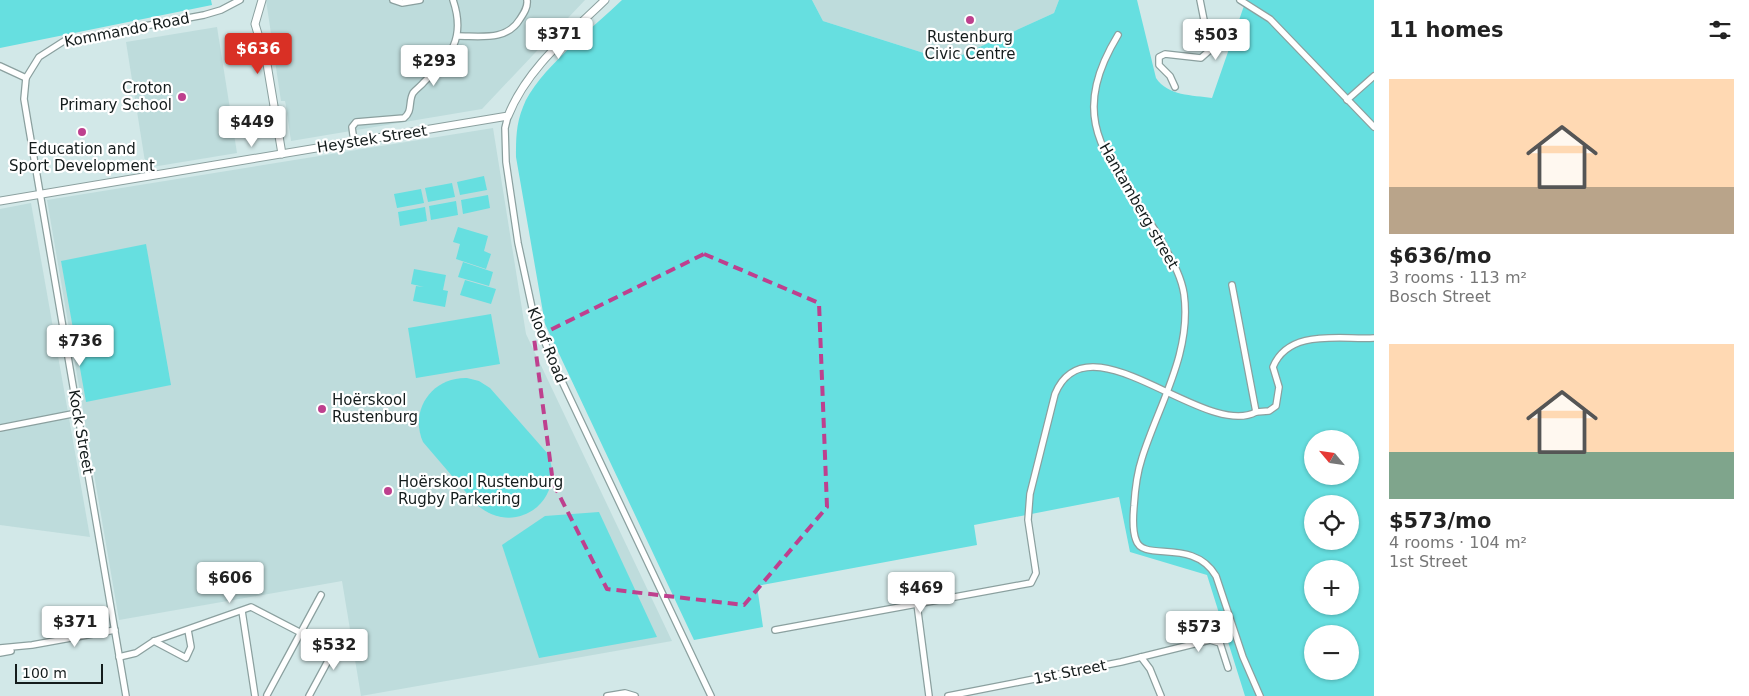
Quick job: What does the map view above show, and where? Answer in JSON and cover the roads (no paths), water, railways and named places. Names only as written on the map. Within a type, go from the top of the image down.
[{"type":"street","name":"Kommando Road","points":[[26,78],[39,57],[64,41],[204,15],[221,10],[240,0]]},
{"type":"street","points":[[262,0],[255,24],[267,64],[282,154]]},
{"type":"street","points":[[393,0],[402,3],[420,0]]},
{"type":"street","points":[[354,142],[352,127],[356,122],[400,119],[407,116],[414,92],[448,55],[458,36],[453,0]]},
{"type":"street","points":[[458,36],[498,36],[508,33],[526,8],[527,0]]},
{"type":"street","name":"Kloof Road","points":[[605,0],[536,68],[520,90],[508,116],[505,128],[506,162],[518,243],[534,317],[573,406],[711,696]]},
{"type":"street","points":[[1175,87],[1170,76],[1159,65],[1159,57],[1166,54],[1205,57],[1210,50],[1200,0]]},
{"type":"street","points":[[1240,0],[1270,19],[1374,128]]},
{"type":"street","name":"Hantamberg street","points":[[1118,35],[1104,59],[1097,78],[1094,96],[1096,130],[1107,157],[1167,252],[1184,295],[1182,333],[1169,392],[1142,458],[1133,518],[1134,534],[1138,546],[1149,551],[1175,551],[1202,560],[1212,570],[1260,696]]},
{"type":"street","points":[[0,66],[26,78]]},
{"type":"street","points":[[1347,100],[1374,76]]},
{"type":"street","name":"Kock Street","points":[[26,78],[24,99],[126,696]]},
{"type":"street","name":"Heystek Street","points":[[0,201],[40,196],[508,116]]},
{"type":"street","points":[[1232,285],[1256,412]]},
{"type":"street","points":[[775,630],[1021,587],[1034,580],[1036,568],[1028,520],[1030,494],[1055,394],[1059,386],[1070,374],[1086,368],[1120,372],[1225,416],[1269,411],[1276,406],[1279,387],[1273,367],[1281,355],[1294,345],[1311,338],[1374,338]]},
{"type":"street","points":[[0,428],[77,413]]},
{"type":"street","points":[[267,695],[321,595]]},
{"type":"street","points":[[917,604],[929,696]]},
{"type":"street","points":[[119,657],[136,653],[154,641],[248,608],[255,608],[334,650]]},
{"type":"street","points":[[242,611],[255,696]]},
{"type":"street","points":[[0,653],[32,645],[115,630]]},
{"type":"street","points":[[154,641],[186,658],[191,647],[188,630]]},
{"type":"street","points":[[309,696],[342,635]]},
{"type":"street","name":"1st Street","points":[[948,696],[1141,657],[1214,640],[1220,643],[1228,668]]},
{"type":"street","points":[[0,648],[32,645]]},
{"type":"street","points":[[1141,657],[1150,668],[1161,696]]},
{"type":"street","points":[[607,696],[625,693],[635,696]]},
{"type":"place","name":"Rustenburg Civic Centre","points":[[970,20]]},
{"type":"place","name":"Croton Primary School","points":[[182,97]]},
{"type":"place","name":"Education and Sport Development","points":[[82,132]]},
{"type":"place","name":"Hoërskool Rustenburg","points":[[322,409]]},
{"type":"place","name":"Hoërskool Rustenburg Rugby Parkering","points":[[388,491]]}]
